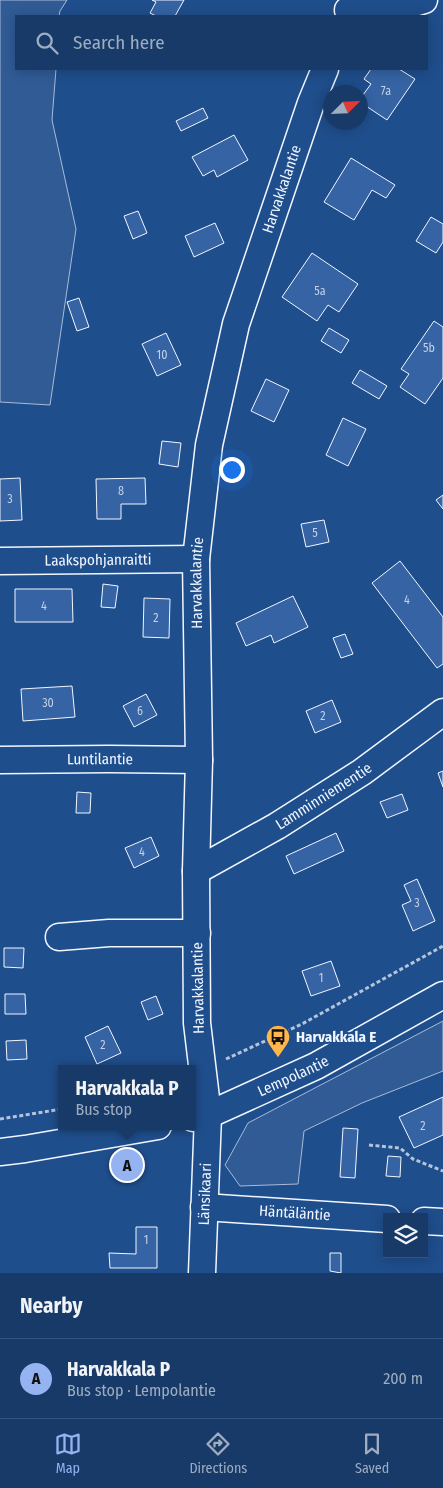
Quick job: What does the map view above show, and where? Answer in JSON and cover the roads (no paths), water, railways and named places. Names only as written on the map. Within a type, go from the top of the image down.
[{"type":"street","points":[[347,9],[390,10],[424,0]]},
{"type":"street","name":"Harvakkalantie","points":[[200,1117],[203,1070],[198,1023],[196,871],[199,760],[196,559],[209,446],[236,324],[311,103],[325,70]]},
{"type":"street","name":"Laakspohjanraitti","points":[[0,561],[196,559]]},
{"type":"street","name":"Lamminniementie","points":[[196,871],[277,826],[362,772],[443,712]]},
{"type":"street","name":"Luntilantie","points":[[0,760],[199,760]]},
{"type":"street","points":[[59,937],[109,932],[197,933]]},
{"type":"street","name":"Lempolantie","points":[[200,1117],[316,1066],[443,995]]},
{"type":"street","name":"Länsikaari","points":[[200,1117],[204,1207],[202,1273]]},
{"type":"street","points":[[0,1152],[135,1130]]},
{"type":"street","name":"Häntäläntie","points":[[204,1207],[383,1219]]},
{"type":"street","points":[[428,1221],[443,1222]]},
{"type":"place","name":"Harvakkala E","points":[[278,1058]]},
{"type":"place","name":"Harvakkala P","points":[[127,1165]]}]
